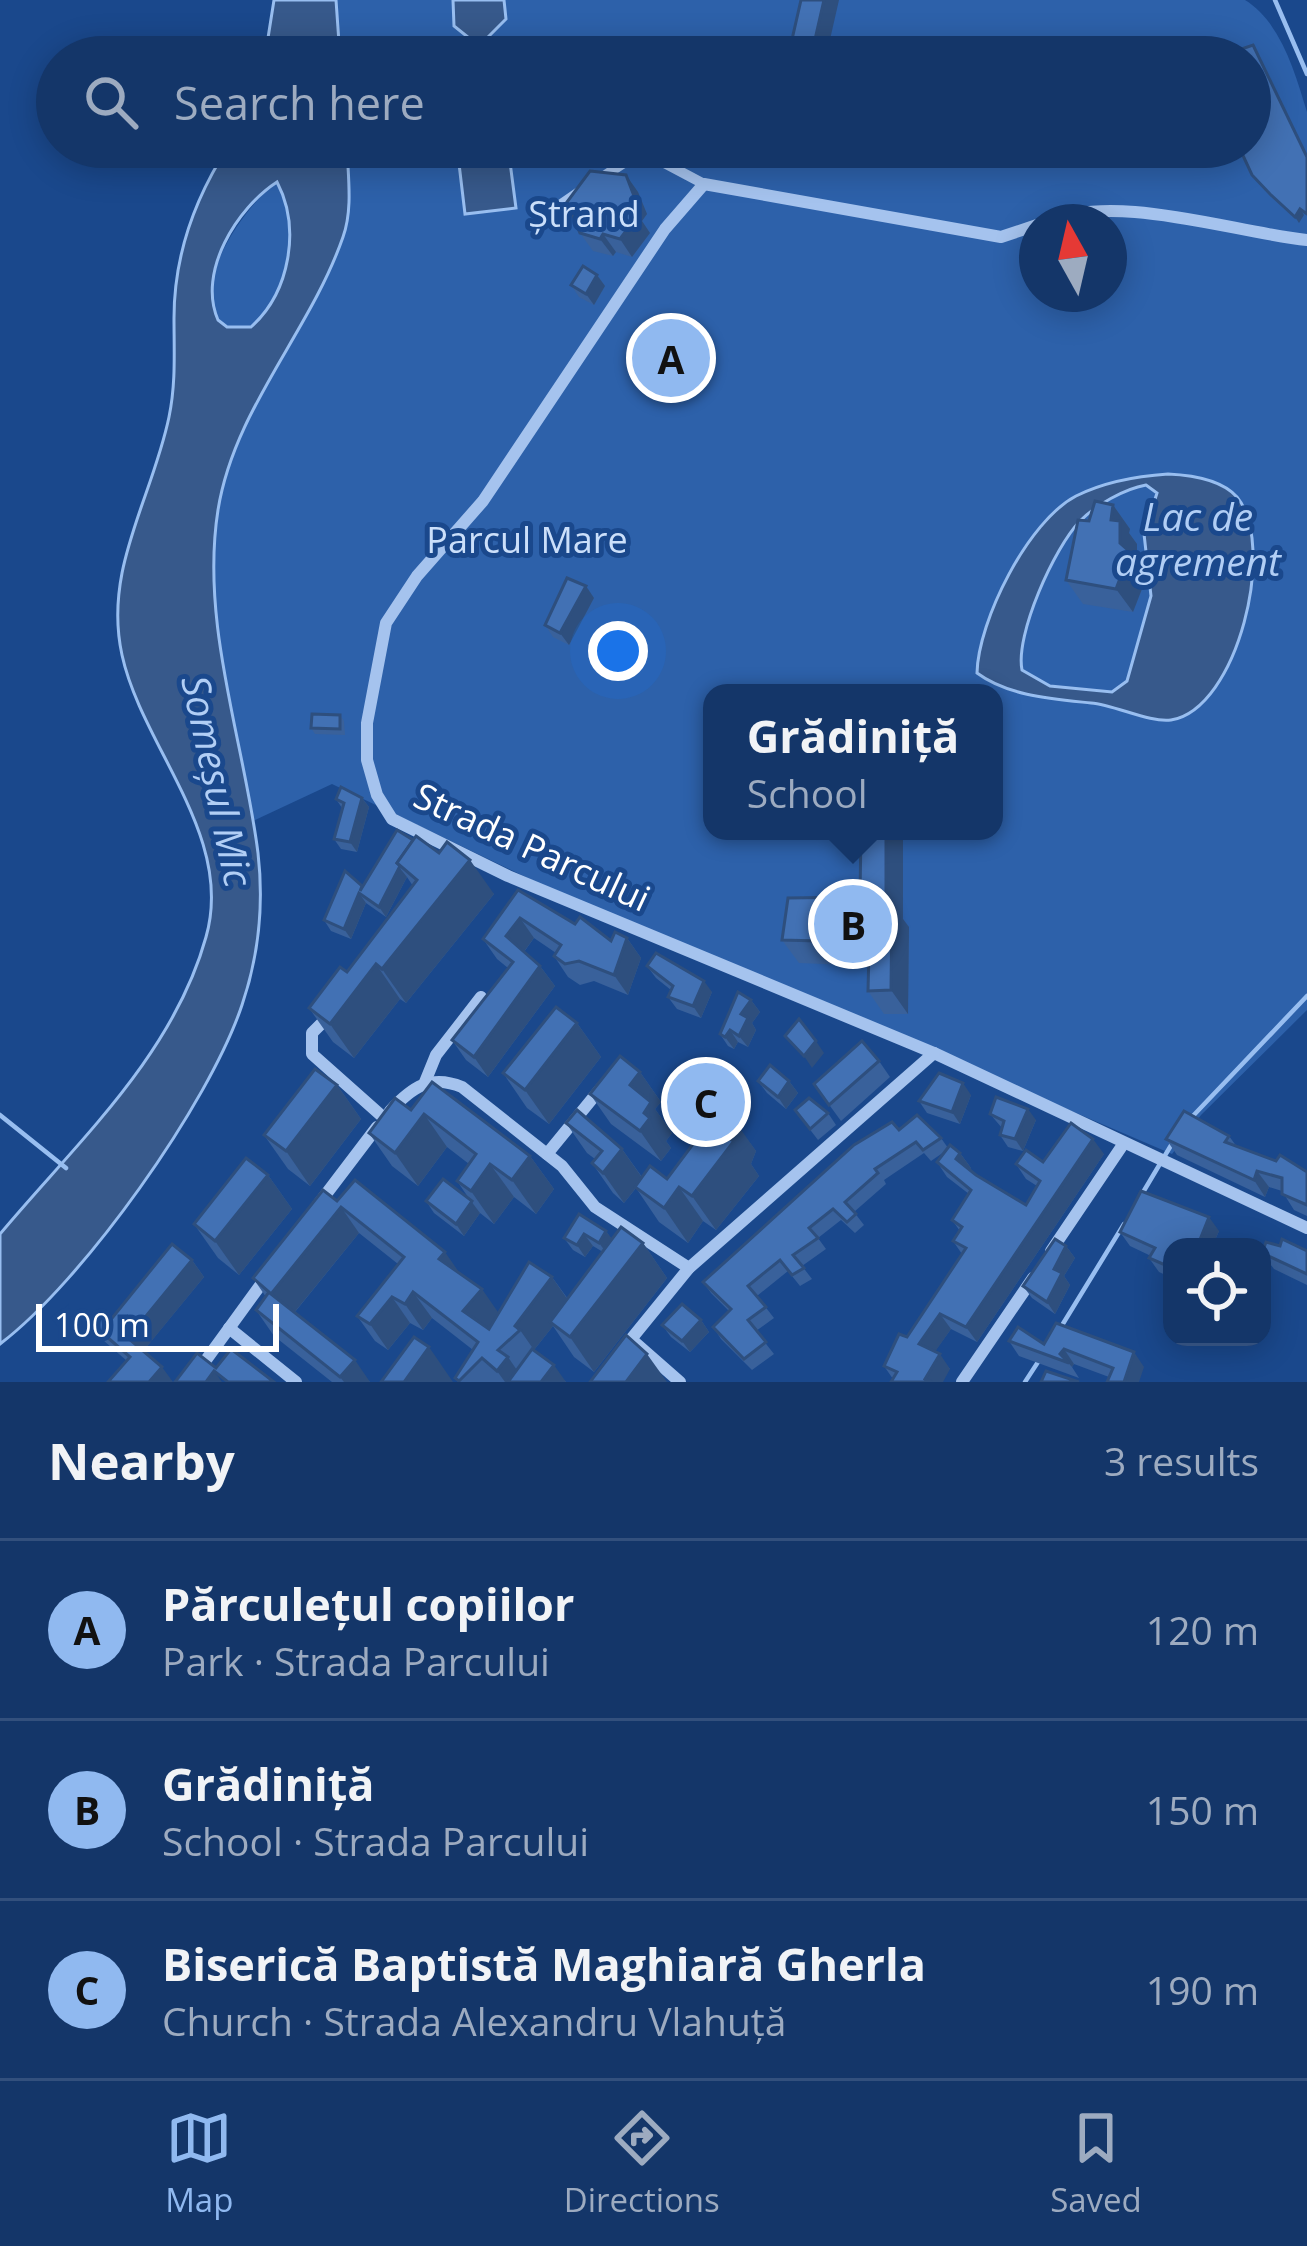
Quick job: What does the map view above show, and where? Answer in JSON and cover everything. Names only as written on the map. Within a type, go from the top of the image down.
[{"type":"street","points":[[548,212],[612,168]]},
{"type":"street","points":[[674,168],[704,184],[1001,236],[1019,230]]},
{"type":"street","name":"Strada Parcului","points":[[704,184],[665,230],[483,501],[417,576],[386,623],[370,687],[367,760],[377,795],[392,819],[510,877],[934,1053],[1307,1228]]},
{"type":"street","points":[[1127,213],[1307,240]]},
{"type":"street","points":[[308,1220],[384,1118],[425,1082],[436,1055],[482,997]]},
{"type":"street","points":[[338,1006],[312,1033],[312,1054],[384,1118]]},
{"type":"street","points":[[610,1368],[689,1268],[934,1053]]},
{"type":"street","points":[[547,1154],[617,1068]]},
{"type":"street","points":[[425,1082],[445,1079],[473,1094],[547,1154],[595,1207],[689,1268]]},
{"type":"street","points":[[962,1382],[1124,1143]]},
{"type":"street","points":[[190,1382],[272,1270]]},
{"type":"street","points":[[229,1328],[296,1382]]},
{"type":"street","points":[[631,1339],[680,1382]]},
{"type":"green space","name":"Parcul Mare","points":[[336,0],[1245,0],[1268,21],[1285,50],[1307,112],[1307,1010],[1201,1115],[1172,1154],[534,881],[332,784],[253,821],[219,648],[213,557],[217,514],[238,445],[343,236],[349,208],[348,168],[1271,168],[1271,36],[339,36]]},
{"type":"green space","points":[[277,182],[289,220],[283,278],[265,313],[251,327],[227,327],[215,312],[211,293],[215,272],[235,229]]},
{"type":"water","points":[[274,0],[336,0],[339,36],[268,36]]},
{"type":"water","points":[[453,0],[504,0],[506,19],[489,36],[466,36],[454,26]]},
{"type":"water","name":"Someșul Mic","points":[[215,168],[348,168],[349,204],[343,237],[312,306],[240,438],[218,510],[215,596],[258,853],[256,949],[226,1045],[173,1139],[68,1278],[0,1344],[0,1234],[146,1059],[171,1021],[206,937],[212,900],[208,863],[182,793],[133,689],[118,623],[124,564],[171,404],[175,295],[182,250]],"holes":[[[277,182],[289,219],[288,259],[275,296],[251,327],[227,327],[218,320],[213,282],[235,224]]]},
{"type":"water","points":[[460,168],[511,168],[516,208],[465,214]]},
{"type":"water","name":"Lac de agrement","points":[[1168,474],[1214,482],[1237,497],[1248,520],[1251,586],[1232,657],[1195,709],[1171,720],[1017,692],[977,673],[996,601],[1040,527],[1076,496],[1121,481]],"holes":[[[1146,485],[1157,493],[1144,534],[1151,596],[1127,681],[1112,692],[1050,686],[1022,670],[1024,636],[1048,571],[1087,515],[1120,494]]]},
{"type":"building","points":[[801,0],[824,0],[816,36],[793,36]]},
{"type":"building","points":[[1271,82],[1307,157],[1307,214],[1300,209],[1295,217],[1249,168],[1271,168]]},
{"type":"building","points":[[590,171],[626,175],[634,196],[630,203],[638,215],[620,239],[580,233],[567,202]]},
{"type":"building","points":[[583,266],[597,275],[586,294],[571,285]]},
{"type":"building","points":[[1095,501],[1113,505],[1111,520],[1120,521],[1120,543],[1130,552],[1116,589],[1066,580],[1078,520],[1089,521]]},
{"type":"building","points":[[567,578],[586,586],[560,633],[545,625]]},
{"type":"building","points":[[312,714],[340,715],[340,729],[311,728]]},
{"type":"building","points":[[341,787],[362,798],[350,842],[334,839],[344,803],[336,799]]},
{"type":"building","points":[[397,830],[413,840],[397,863],[400,866],[379,907],[359,893],[344,929],[324,920],[345,871],[362,886],[360,891]]},
{"type":"building","points":[[416,836],[439,853],[447,842],[470,860],[382,969],[376,964],[330,1024],[309,1008],[340,967],[347,972],[417,880],[397,863]]},
{"type":"building","points":[[861,840],[886,840],[886,904],[892,904],[891,990],[868,991],[869,952],[857,950],[857,942],[782,940],[788,898],[860,897]]},
{"type":"building","points":[[518,890],[575,924],[580,917],[611,941],[615,932],[627,938],[614,975],[579,961],[565,964],[554,956],[561,945],[520,918],[506,936],[540,966],[474,1057],[452,1040],[513,962],[483,939]]},
{"type":"building","points":[[656,953],[704,981],[693,1006],[668,997],[673,986],[647,966]]},
{"type":"building","points":[[738,992],[751,1000],[741,1014],[748,1018],[739,1036],[730,1030],[725,1037],[720,1034]]},
{"type":"building","points":[[556,1007],[577,1023],[525,1090],[503,1073]]},
{"type":"building","points":[[799,1019],[816,1041],[804,1056],[785,1036]]},
{"type":"building","points":[[862,1041],[879,1061],[829,1105],[814,1084]]},
{"type":"building","points":[[620,1056],[640,1072],[630,1085],[651,1102],[644,1113],[650,1118],[640,1131],[590,1094]]},
{"type":"building","points":[[770,1065],[789,1081],[778,1097],[758,1081]]},
{"type":"building","points":[[315,1069],[337,1085],[286,1151],[264,1135]]},
{"type":"building","points":[[690,1072],[719,1095],[720,1104],[706,1114],[675,1089]]},
{"type":"building","points":[[939,1073],[963,1083],[952,1112],[919,1101]]},
{"type":"building","points":[[432,1082],[530,1156],[512,1180],[490,1164],[471,1191],[457,1181],[476,1154],[424,1114],[395,1153],[369,1133],[395,1098],[411,1110]]},
{"type":"building","points":[[996,1097],[1028,1109],[1015,1139],[1000,1135],[1004,1121],[990,1114]]},
{"type":"building","points":[[809,1098],[828,1113],[810,1129],[795,1110]]},
{"type":"building","points":[[720,1108],[732,1117],[724,1136],[734,1141],[692,1196],[679,1187],[664,1208],[635,1187],[650,1166],[667,1179]]},
{"type":"building","points":[[577,1110],[622,1149],[603,1173],[592,1163],[602,1151],[566,1123]]},
{"type":"building","points":[[1184,1111],[1229,1136],[1225,1142],[1276,1161],[1280,1155],[1307,1172],[1307,1205],[1282,1194],[1282,1178],[1257,1171],[1254,1180],[1166,1139]]},
{"type":"building","points":[[917,1115],[941,1138],[923,1150],[916,1142],[875,1169],[878,1173],[845,1202],[856,1214],[847,1222],[833,1209],[809,1228],[818,1238],[793,1255],[804,1268],[792,1275],[780,1260],[748,1286],[766,1307],[748,1320],[766,1342],[744,1359],[713,1327],[731,1309],[703,1282],[854,1145],[892,1122],[899,1130]]},
{"type":"building","points":[[1071,1123],[1093,1139],[966,1327],[940,1314],[919,1344],[940,1354],[925,1379],[932,1382],[891,1382],[897,1372],[884,1366],[899,1334],[907,1337],[966,1248],[953,1241],[962,1227],[952,1220],[971,1190],[937,1162],[950,1145],[960,1153],[956,1159],[976,1175],[1026,1205],[1040,1181],[1016,1164],[1026,1150],[1043,1162]]},
{"type":"building","points":[[246,1158],[268,1175],[215,1241],[194,1224]]},
{"type":"building","points":[[443,1179],[472,1201],[456,1224],[426,1201]]},
{"type":"building","points":[[355,1180],[445,1252],[439,1259],[482,1289],[463,1311],[489,1329],[529,1262],[552,1277],[515,1326],[520,1330],[498,1350],[508,1357],[497,1371],[482,1358],[459,1381],[455,1378],[478,1342],[413,1292],[405,1304],[392,1297],[370,1324],[357,1316],[404,1257],[341,1207],[271,1294],[355,1360],[340,1377],[256,1310],[269,1292],[253,1278],[323,1190],[337,1201]]},
{"type":"building","points":[[1141,1191],[1209,1217],[1201,1238],[1163,1238],[1163,1264],[1149,1258],[1155,1248],[1120,1232]]},
{"type":"building","points":[[579,1214],[606,1231],[599,1243],[584,1234],[577,1245],[564,1238]]},
{"type":"building","points":[[621,1227],[643,1243],[570,1337],[550,1322]]},
{"type":"building","points":[[1055,1239],[1066,1246],[1054,1269],[1062,1273],[1047,1302],[1023,1286]]},
{"type":"building","points":[[1282,1239],[1307,1251],[1307,1274],[1271,1257],[1271,1243],[1280,1246]]},
{"type":"building","points":[[172,1244],[192,1260],[128,1338],[162,1367],[149,1382],[108,1382],[130,1357],[91,1323],[98,1313],[109,1322]]},
{"type":"building","points":[[682,1304],[701,1320],[682,1341],[662,1325]]},
{"type":"building","points":[[1056,1323],[1134,1352],[1124,1382],[1107,1382],[1113,1368],[1064,1349],[1060,1354],[1069,1363],[1009,1341],[1018,1327],[1044,1344]]},
{"type":"building","points":[[626,1335],[647,1354],[626,1382],[590,1382]]},
{"type":"building","points":[[414,1337],[429,1347],[404,1382],[381,1382]]},
{"type":"building","points":[[231,1349],[274,1382],[228,1382],[214,1371],[206,1382],[175,1382],[197,1353],[216,1368]]},
{"type":"building","points":[[532,1349],[554,1365],[541,1382],[508,1382]]},
{"type":"building","points":[[1046,1371],[1079,1382],[1041,1382]]},
{"type":"waterway","points":[[1275,0],[1307,74]]},
{"type":"waterway","points":[[1191,1118],[1307,996]]},
{"type":"waterway","points":[[0,1115],[66,1168]]},
{"type":"waterway","points":[[1142,1194],[1173,1142]]},
{"type":"waterway","points":[[1061,1327],[1124,1224]]},
{"type":"waterway","points":[[1025,1382],[1038,1362]]},
{"type":"place","name":"Părculețul copiilor","points":[[671,358]]},
{"type":"place","name":"Grădiniță","points":[[853,924]]},
{"type":"place","name":"Biserică Baptistă Maghiară Gherla","points":[[706,1102]]},
{"type":"park label","name":"Ștrand","points":[[584,214]]}]
